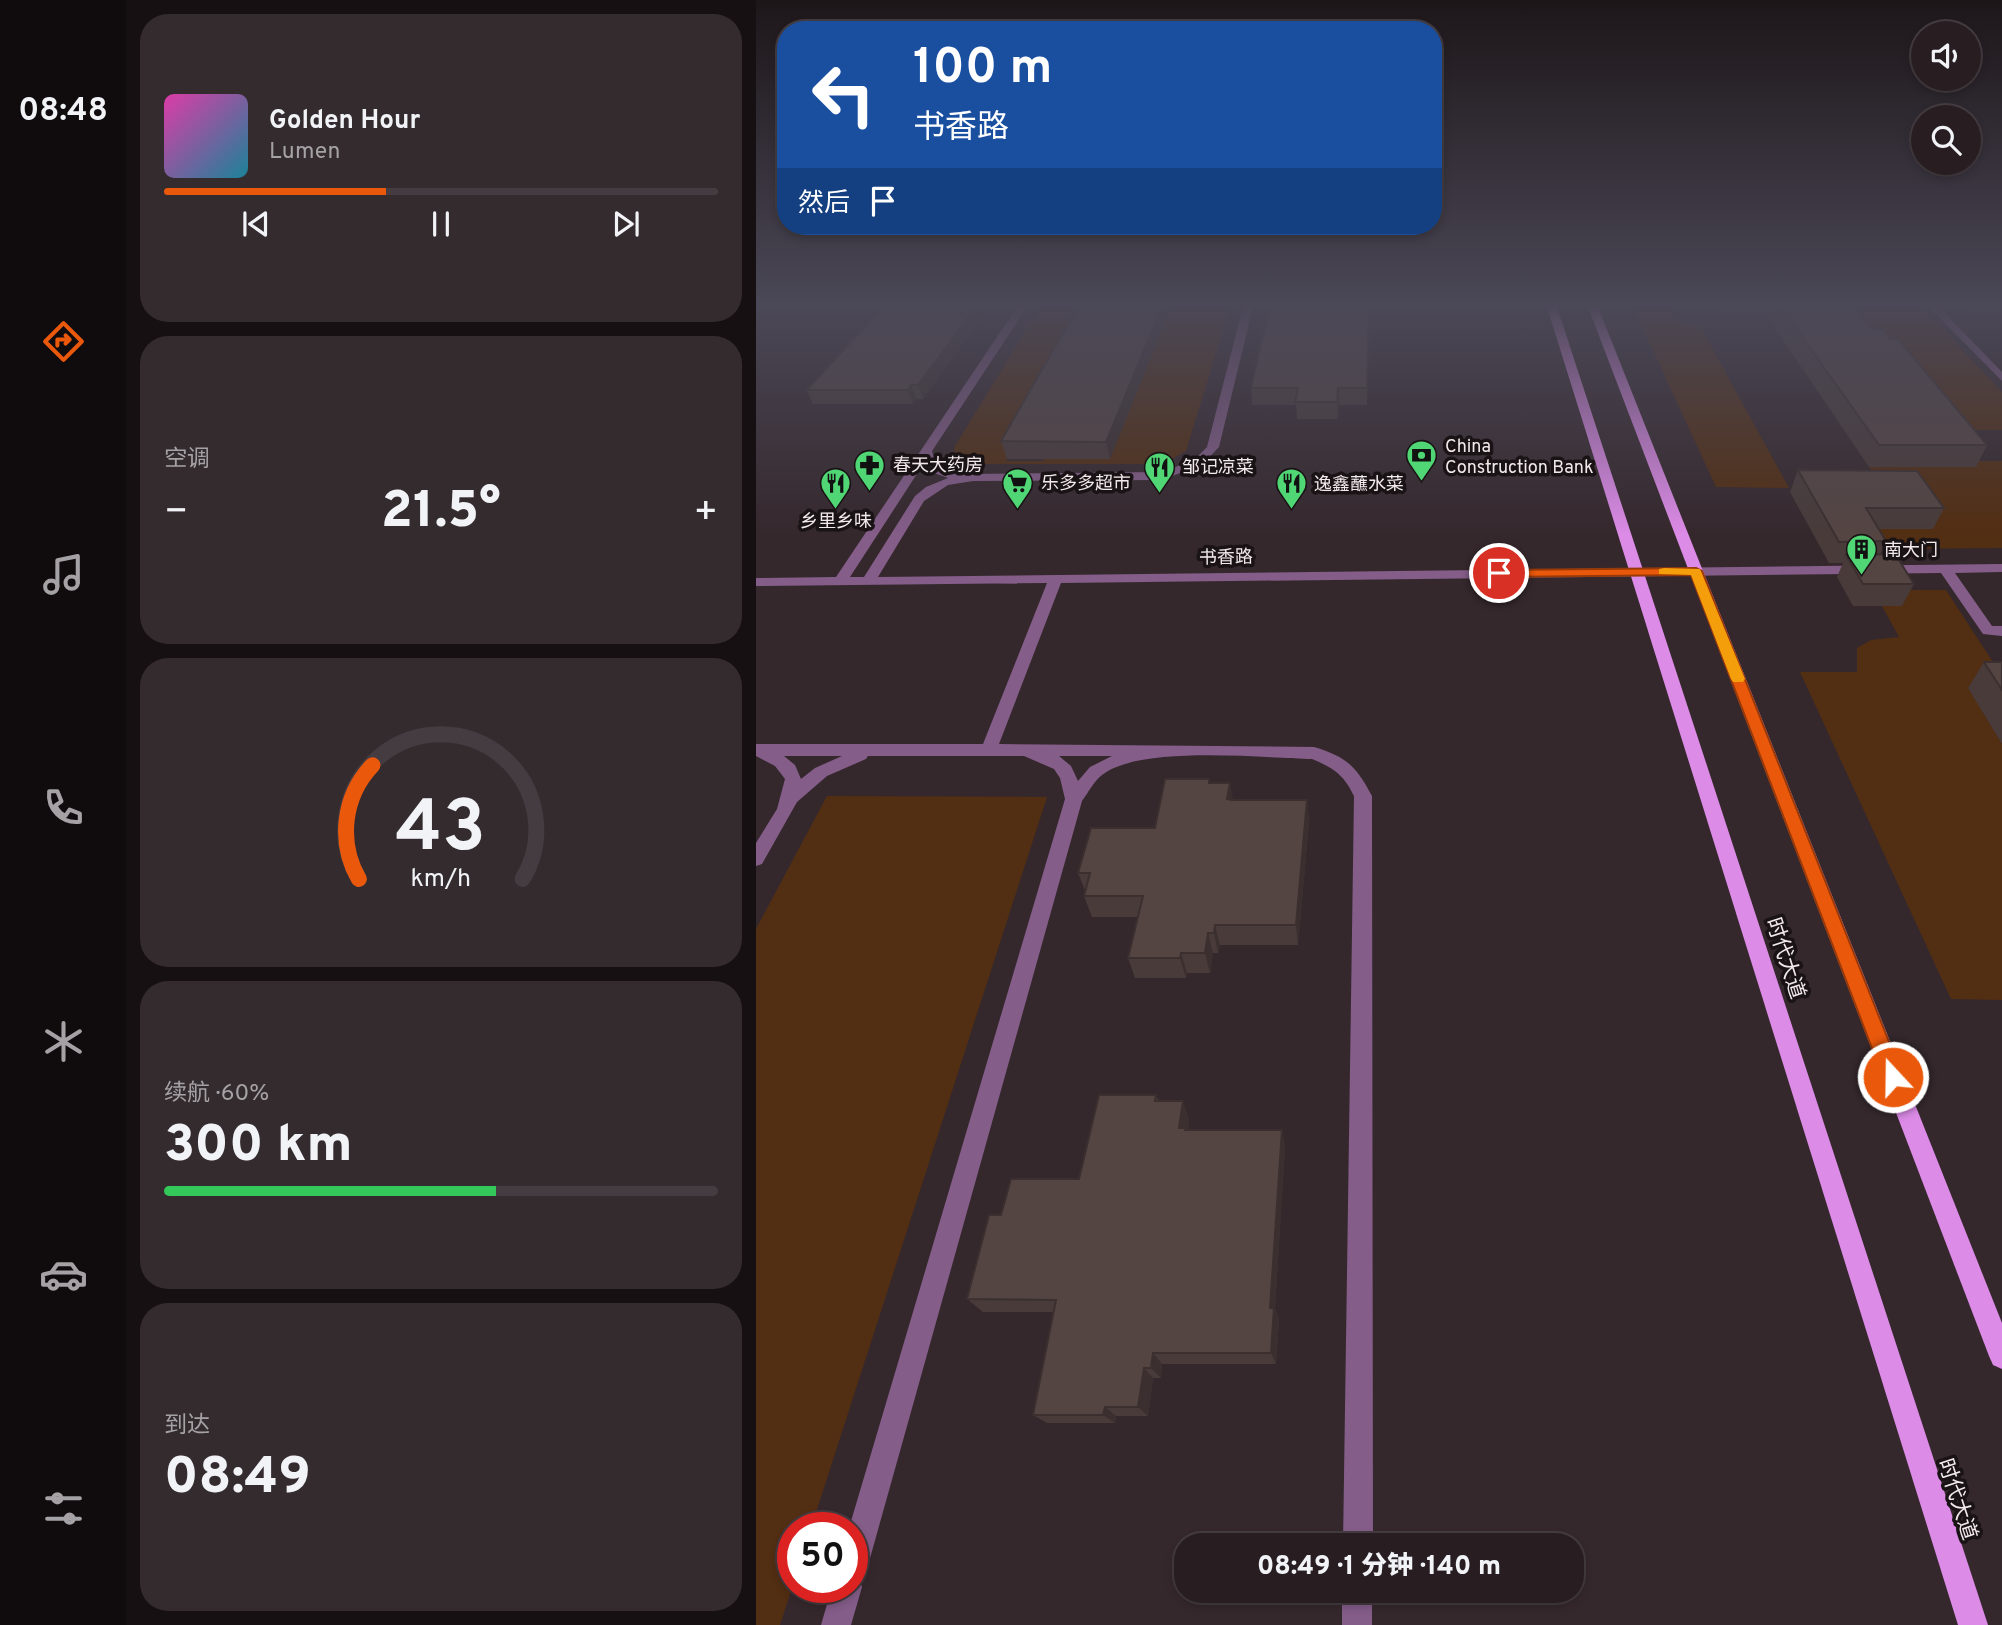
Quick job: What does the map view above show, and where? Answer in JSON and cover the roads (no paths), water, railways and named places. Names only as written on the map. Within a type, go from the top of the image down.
[{"type":"main road","name":"时代大道","points":[[1577,383],[1973,1625]]},
{"type":"main road","points":[[1623,383],[2002,1356]]},
{"type":"street","points":[[840,581],[972,383]]},
{"type":"street","points":[[927,451],[927,460],[932,467],[951,475],[973,477],[1147,477],[1183,470],[1202,461],[1213,447],[1229,383]]},
{"type":"street","points":[[868,580],[925,492],[944,482],[973,477]]},
{"type":"street","points":[[1945,568],[1988,631],[2002,631]]},
{"type":"street","name":"书香路","points":[[756,582],[2002,568]]},
{"type":"street","points":[[989,750],[1056,578]]},
{"type":"street","points":[[756,750],[1161,750],[1314,753],[1340,764],[1350,773],[1363,796],[1358,1533]]},
{"type":"street","points":[[756,750],[777,758],[787,766],[793,779],[790,798],[756,859]]},
{"type":"street","points":[[790,798],[829,767],[863,754],[886,750]]},
{"type":"street","points":[[1024,750],[1045,755],[1062,765],[1071,779],[1074,799]]},
{"type":"street","points":[[868,1514],[1074,799],[1096,771],[1128,755],[1161,750]]},
{"type":"street","points":[[836,1625],[842,1603]]},
{"type":"street","points":[[1357,1603],[1357,1625]]},
{"type":"place","name":"China Construction Bank","points":[[1422,483]]},
{"type":"place","name":"春天大药房","points":[[870,492]]},
{"type":"place","name":"邹记凉菜","points":[[1159,494]]},
{"type":"place","name":"乡里乡味","points":[[836,510]]},
{"type":"place","name":"乐多多超市","points":[[1018,510]]},
{"type":"place","name":"逸鑫蘸水菜","points":[[1291,511]]},
{"type":"place","name":"南大门","points":[[1861,577]]}]
